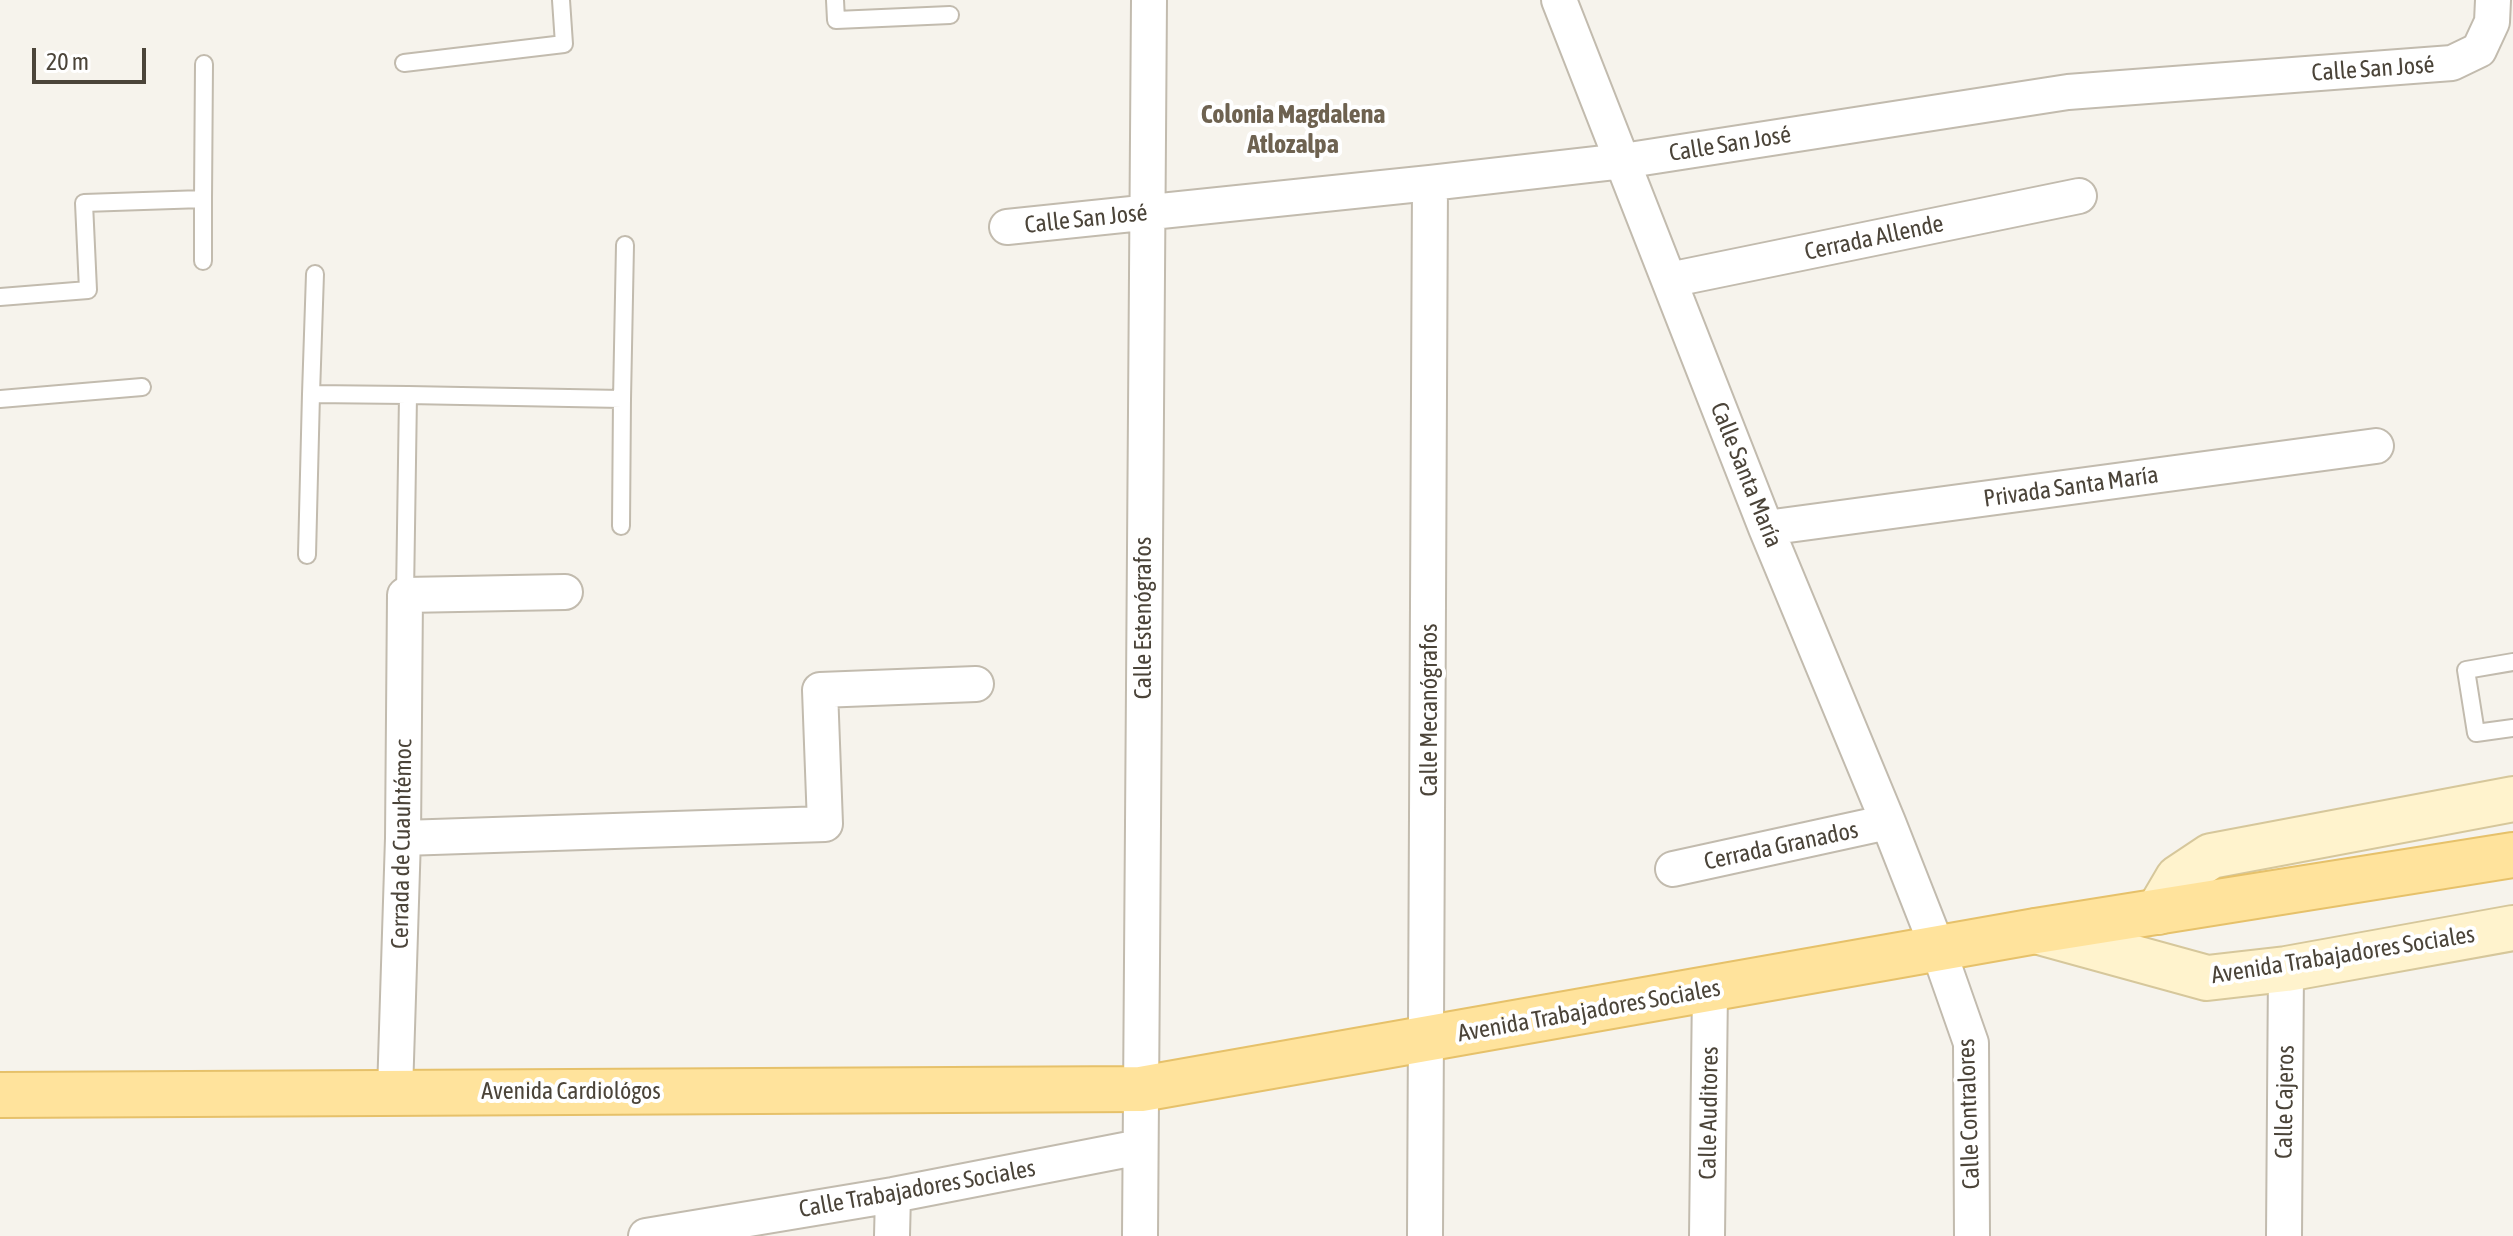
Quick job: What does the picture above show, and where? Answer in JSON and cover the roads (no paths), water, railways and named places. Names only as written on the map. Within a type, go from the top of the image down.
[{"type":"main road","name":"Avenida Trabajadores Sociales","points":[[1141,1089],[2036,931],[2513,855]]},
{"type":"main road","name":"Avenida Cardiológos","points":[[0,1095],[1141,1089]]},
{"type":"street","name":"Calle Estenógrafos","points":[[1140,1236],[1145,214],[1149,0]]},
{"type":"street","name":"Calle Santa María","points":[[1559,0],[1766,528],[1938,949]]},
{"type":"street","name":"Calle San José","points":[[1007,227],[1623,161],[2068,92],[2452,63],[2479,50],[2492,22],[2493,0]]},
{"type":"street","name":"Calle Mecanógrafos","points":[[1425,1236],[1430,183]]},
{"type":"street","name":"Cerrada Allende","points":[[1669,280],[2079,196]]},
{"type":"street","name":"Privada Santa María","points":[[1766,528],[2376,446]]},
{"type":"street","points":[[405,595],[565,592]]},
{"type":"street","name":"Cerrada de Cuauhtémoc","points":[[395,1092],[403,838],[405,595]]},
{"type":"street","points":[[403,838],[825,824],[820,690],[976,684]]},
{"type":"street","points":[[2158,912],[2178,878],[2211,856],[2513,799]]},
{"type":"street","name":"Cerrada Granados","points":[[1673,869],[1888,822]]},
{"type":"street","name":"Avenida Trabajadores Sociales","points":[[2036,931],[2207,978],[2286,969],[2513,928]]},
{"type":"street","name":"Calle Contralores","points":[[1938,949],[1971,1043],[1972,1236]]},
{"type":"street","name":"Calle Cajeros","points":[[2284,1236],[2286,969]]},
{"type":"street","name":"Calle Auditores","points":[[1707,1236],[1710,989]]},
{"type":"street","name":"Calle Trabajadores Sociales","points":[[646,1236],[893,1195],[1140,1147]]},
{"type":"street","points":[[892,1236],[893,1195]]},
{"type":"lane","points":[[404,63],[564,44],[561,0]]},
{"type":"lane","points":[[835,0],[836,20],[950,15]]},
{"type":"lane","points":[[203,261],[204,64]]},
{"type":"lane","points":[[0,297],[88,290],[84,203],[203,199]]},
{"type":"lane","points":[[621,526],[625,245]]},
{"type":"lane","points":[[307,555],[315,274]]},
{"type":"lane","points":[[0,399],[142,387]]},
{"type":"lane","points":[[311,394],[622,399]]},
{"type":"lane","points":[[405,595],[408,395]]},
{"type":"lane","points":[[2513,662],[2466,670],[2476,733],[2513,728]]},
{"type":"district","name":"Colonia Magdalena Atlozalpa","points":[[1293,130]]}]
